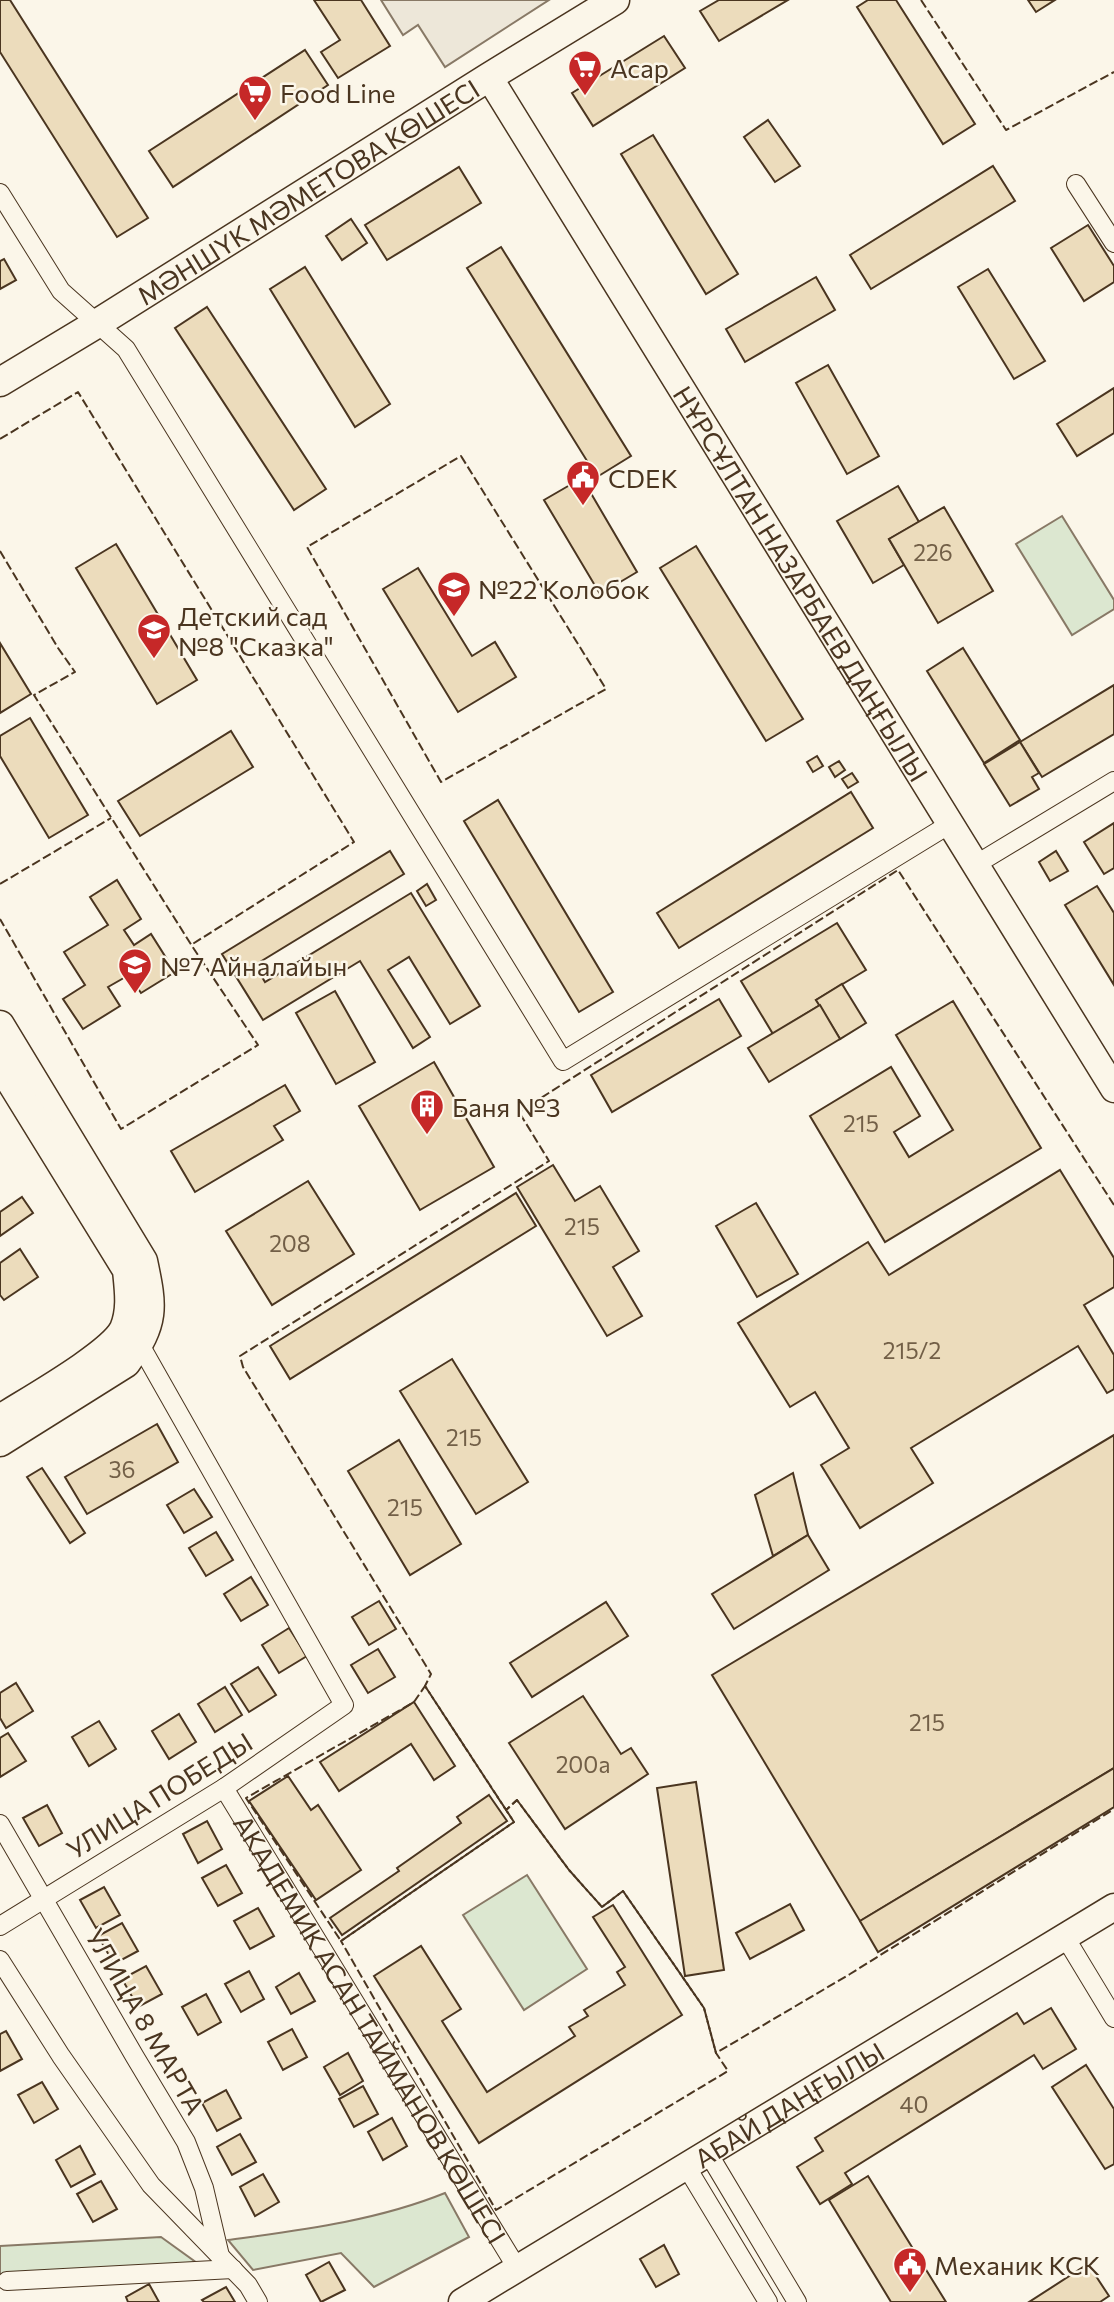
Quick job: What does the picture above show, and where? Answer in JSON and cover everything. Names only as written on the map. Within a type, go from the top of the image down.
[{"type":"main road","name":"МӘНШҮК МӘМЕТОВА КӨШЕСІ","points":[[0,382],[615,0]]},
{"type":"main road","name":"НҰРСҰЛТАН НАЗАРБАЕВ ДАҢҒЫЛЫ","points":[[489,77],[1114,1089]]},
{"type":"main road","points":[[0,1025],[143,1261],[151,1299],[148,1324],[0,1419]]},
{"type":"main road","points":[[0,1064],[127,1270],[132,1336],[126,1363],[0,1442]]},
{"type":"main road","name":"АБАЙ ДАҢҒЫЛЫ","points":[[462,2302],[1114,1907]]},
{"type":"street","points":[[1076,184],[1114,243]]},
{"type":"street","points":[[0,193],[61,291],[126,349],[563,1061],[950,824]]},
{"type":"street","points":[[975,864],[1114,781]]},
{"type":"street","name":"УЛИЦА ПОБЕДЫ","points":[[0,1926],[224,1788],[344,1705],[132,1336]]},
{"type":"street","name":"АКАДЕМИК АСАН ТАЙМАНОВ КӨШЕСІ","points":[[224,1788],[517,2268]]},
{"type":"street","name":"УЛИЦА 8 МАРТА","points":[[0,1824],[186,2142],[204,2188],[220,2256]]},
{"type":"street","points":[[1065,1937],[1114,2018]]},
{"type":"street","points":[[0,1960],[61,2056],[151,2185],[248,2285],[258,2302]]},
{"type":"street","points":[[697,2159],[768,2302]]},
{"type":"street","points":[[697,2159],[797,2302]]},
{"type":"street","points":[[8,2281],[233,2269]]},
{"type":"green space","points":[[1062,516],[1114,600],[1114,609],[1072,635],[1016,544]]},
{"type":"green space","points":[[527,1875],[587,1969],[524,2010],[463,1915]]},
{"type":"green space","points":[[445,2193],[469,2237],[374,2287],[341,2253],[253,2270],[228,2240],[365,2218]]},
{"type":"green space","points":[[161,2237],[197,2263],[0,2276],[0,2246]]},
{"type":"shaded area","points":[[381,0],[549,0],[445,67],[418,25],[403,35]]},
{"type":"building","points":[[0,0],[10,0],[148,218],[117,237],[0,52]]},
{"type":"building","points":[[314,0],[361,0],[390,46],[338,78],[321,52],[340,40]]},
{"type":"building","points":[[719,0],[788,0],[719,41],[700,11]]},
{"type":"building","points":[[868,0],[896,0],[975,124],[943,144],[857,7]]},
{"type":"building","points":[[1028,0],[1055,0],[1036,12]]},
{"type":"building","points":[[664,36],[685,68],[593,126],[572,93]]},
{"type":"building","points":[[305,50],[328,85],[173,187],[149,151]]},
{"type":"building","points":[[768,120],[800,166],[775,182],[744,137]]},
{"type":"building","points":[[653,135],[738,274],[706,294],[621,154]]},
{"type":"building","points":[[993,166],[1015,201],[871,289],[850,255]]},
{"type":"building","points":[[459,167],[481,203],[387,260],[365,225]]},
{"type":"building","points":[[351,219],[367,243],[342,260],[326,236]]},
{"type":"building","points":[[1088,225],[1114,266],[1114,282],[1084,301],[1051,248]]},
{"type":"building","points":[[501,247],[631,456],[597,477],[467,268]]},
{"type":"building","points":[[4,259],[16,280],[0,289],[0,261]]},
{"type":"building","points":[[305,267],[390,404],[355,427],[270,289]]},
{"type":"building","points":[[988,269],[1045,361],[1014,379],[958,287]]},
{"type":"building","points":[[816,277],[835,310],[745,362],[726,329]]},
{"type":"building","points":[[207,307],[326,489],[294,510],[175,328]]},
{"type":"building","points":[[828,365],[879,456],[847,474],[796,383]]},
{"type":"building","points":[[1114,388],[1114,433],[1077,456],[1057,424]]},
{"type":"building","points":[[582,478],[637,572],[600,594],[544,500]]},
{"type":"building","points":[[898,486],[919,522],[889,539],[904,565],[873,583],[837,521]]},
{"type":"building","points":[[944,507],[993,591],[938,623],[889,539]]},
{"type":"building","points":[[116,544],[197,680],[157,704],[76,568]]},
{"type":"building","points":[[696,546],[803,719],[766,741],[660,568]]},
{"type":"building","points":[[418,568],[472,656],[495,642],[516,677],[458,712],[383,589]]},
{"type":"building","points":[[0,643],[31,694],[0,713]]},
{"type":"building","points":[[963,648],[1020,740],[984,763],[927,671]]},
{"type":"building","points":[[1114,685],[1114,734],[1042,777],[1020,742]]},
{"type":"building","points":[[30,718],[88,815],[49,838],[0,756],[0,736]]},
{"type":"building","points":[[231,731],[253,767],[140,836],[118,801]]},
{"type":"building","points":[[1020,742],[1039,773],[1032,777],[1039,789],[1010,806],[984,764]]},
{"type":"building","points":[[817,756],[823,766],[813,772],[807,762]]},
{"type":"building","points":[[839,761],[845,770],[835,777],[829,767]]},
{"type":"building","points":[[852,773],[858,782],[848,788],[842,779]]},
{"type":"building","points":[[851,792],[873,828],[679,948],[657,913]]},
{"type":"building","points":[[498,800],[613,992],[579,1012],[464,821]]},
{"type":"building","points":[[1114,823],[1114,868],[1104,874],[1084,842]]},
{"type":"building","points":[[390,851],[404,874],[255,965],[265,982],[411,893],[480,1006],[450,1024],[409,957],[388,970],[430,1037],[413,1048],[360,961],[263,1020],[222,954]]},
{"type":"building","points":[[1056,851],[1068,871],[1050,881],[1039,862]]},
{"type":"building","points":[[117,880],[141,919],[124,930],[134,945],[151,934],[175,972],[141,993],[129,975],[108,987],[120,1006],[83,1029],[63,999],[85,985],[64,952],[108,925],[90,897]]},
{"type":"building","points":[[427,884],[436,900],[426,906],[417,891]]},
{"type":"building","points":[[1097,886],[1114,913],[1114,985],[1065,905]]},
{"type":"building","points":[[837,923],[866,970],[816,1000],[820,1005],[773,1034],[741,981]]},
{"type":"building","points":[[842,984],[866,1023],[840,1039],[816,1000]]},
{"type":"building","points":[[335,991],[375,1062],[336,1084],[296,1013]]},
{"type":"building","points":[[719,999],[741,1036],[612,1112],[591,1075]]},
{"type":"building","points":[[953,1001],[1041,1148],[885,1242],[810,1116],[891,1067],[920,1116],[894,1132],[909,1157],[953,1130],[896,1035]]},
{"type":"building","points":[[820,1005],[840,1039],[769,1082],[748,1048]]},
{"type":"building","name":"Баня №3","points":[[434,1062],[494,1167],[420,1210],[359,1106]]},
{"type":"building","points":[[285,1085],[300,1111],[274,1126],[283,1140],[195,1192],[171,1151]]},
{"type":"building","points":[[553,1165],[575,1201],[600,1186],[639,1251],[613,1267],[642,1316],[607,1336],[517,1187]]},
{"type":"building","points":[[1060,1170],[1114,1258],[1114,1287],[1084,1305],[1114,1355],[1114,1389],[1107,1393],[1078,1346],[911,1448],[933,1483],[860,1528],[821,1465],[849,1448],[815,1392],[790,1407],[738,1323],[868,1242],[889,1275]]},
{"type":"building","points":[[308,1181],[354,1254],[272,1305],[226,1231]]},
{"type":"building","points":[[516,1193],[536,1226],[290,1379],[270,1346]]},
{"type":"building","points":[[22,1197],[33,1213],[0,1236],[0,1212]]},
{"type":"building","points":[[756,1203],[798,1274],[757,1297],[716,1226]]},
{"type":"building","points":[[20,1249],[38,1277],[4,1300],[0,1295],[0,1263]]},
{"type":"building","points":[[452,1359],[528,1482],[476,1514],[400,1391]]},
{"type":"building","points":[[157,1424],[178,1462],[87,1514],[65,1477]]},
{"type":"building","points":[[1114,1435],[1114,1768],[860,1921],[712,1675]]},
{"type":"building","points":[[399,1440],[461,1544],[410,1575],[348,1471]]},
{"type":"building","points":[[42,1468],[85,1533],[70,1543],[27,1477]]},
{"type":"building","points":[[793,1473],[808,1535],[773,1556],[755,1495]]},
{"type":"building","points":[[194,1489],[212,1517],[184,1533],[167,1505]]},
{"type":"building","points":[[216,1532],[233,1560],[206,1576],[189,1548]]},
{"type":"building","points":[[808,1535],[829,1570],[734,1629],[712,1594]]},
{"type":"building","points":[[251,1577],[268,1605],[241,1621],[224,1594]]},
{"type":"building","points":[[379,1601],[396,1629],[369,1645],[352,1617]]},
{"type":"building","points":[[606,1602],[628,1636],[532,1697],[510,1663]]},
{"type":"building","points":[[289,1628],[307,1656],[279,1673],[262,1645]]},
{"type":"building","points":[[378,1649],[395,1677],[368,1693],[351,1665]]},
{"type":"building","points":[[258,1667],[276,1695],[249,1712],[231,1684]]},
{"type":"building","points":[[16,1683],[33,1711],[6,1728],[0,1718],[0,1693]]},
{"type":"building","points":[[225,1687],[242,1715],[215,1732],[198,1704]]},
{"type":"building","points":[[583,1696],[621,1754],[631,1748],[648,1774],[565,1829],[509,1743]]},
{"type":"building","points":[[414,1702],[455,1766],[434,1780],[411,1744],[339,1791],[320,1762]]},
{"type":"building","points":[[179,1714],[196,1742],[169,1759],[152,1731]]},
{"type":"building","points":[[99,1721],[116,1749],[89,1766],[72,1737]]},
{"type":"building","points":[[8,1733],[26,1761],[0,1777],[0,1738]]},
{"type":"building","points":[[1114,1768],[1114,1807],[878,1952],[860,1921]]},
{"type":"building","points":[[288,1776],[311,1810],[318,1805],[361,1870],[316,1900],[249,1801]]},
{"type":"building","points":[[696,1782],[724,1970],[685,1976],[657,1788]]},
{"type":"building","points":[[489,1795],[507,1821],[342,1935],[330,1918],[399,1871],[397,1868],[461,1823],[457,1817]]},
{"type":"building","points":[[47,1805],[62,1833],[39,1846],[23,1818]]},
{"type":"building","points":[[207,1821],[222,1849],[198,1863],[183,1834]]},
{"type":"building","points":[[226,1865],[242,1893],[218,1906],[202,1878]]},
{"type":"building","points":[[104,1887],[120,1915],[96,1928],[80,1900]]},
{"type":"building","points":[[790,1904],[804,1930],[750,1959],[736,1933]]},
{"type":"building","points":[[613,1905],[682,2015],[479,2143],[374,1976],[421,1946],[461,2009],[442,2021],[487,2092],[575,2036],[569,2027],[588,2016],[584,2010],[625,1985],[617,1972],[625,1967],[593,1917]]},
{"type":"building","points":[[258,1908],[274,1936],[250,1949],[234,1921]]},
{"type":"building","points":[[122,1923],[138,1951],[114,1964],[98,1936]]},
{"type":"building","points":[[146,1966],[162,1994],[138,2007],[122,1979]]},
{"type":"building","points":[[249,1971],[264,1999],[241,2012],[225,1984]]},
{"type":"building","points":[[299,1973],[315,2001],[291,2014],[276,1987]]},
{"type":"building","points":[[206,1994],[221,2022],[198,2035],[182,2007]]},
{"type":"building","points":[[1051,2008],[1076,2049],[1043,2069],[1034,2055],[845,2173],[852,2184],[820,2204],[797,2167],[823,2151],[815,2138],[1017,2013],[1024,2024]]},
{"type":"building","points":[[292,2029],[307,2057],[283,2070],[268,2042]]},
{"type":"building","points":[[6,2031],[22,2059],[0,2071],[0,2034]]},
{"type":"building","points":[[348,2053],[363,2081],[340,2095],[324,2067]]},
{"type":"building","points":[[1086,2065],[1114,2109],[1114,2164],[1105,2169],[1052,2087]]},
{"type":"building","points":[[42,2082],[58,2109],[34,2123],[18,2095]]},
{"type":"building","points":[[363,2086],[378,2114],[354,2127],[339,2099]]},
{"type":"building","points":[[226,2090],[241,2118],[217,2131],[202,2103]]},
{"type":"building","points":[[392,2118],[407,2146],[383,2160],[368,2132]]},
{"type":"building","points":[[240,2134],[256,2162],[232,2175],[217,2147]]},
{"type":"building","points":[[80,2146],[95,2174],[71,2187],[56,2160]]},
{"type":"building","points":[[263,2174],[279,2202],[255,2216],[240,2187]]},
{"type":"building","points":[[868,2176],[946,2302],[891,2302],[829,2200]]},
{"type":"building","points":[[101,2181],[117,2209],[93,2222],[77,2194]]},
{"type":"building","points":[[664,2245],[679,2274],[656,2287],[640,2259]]},
{"type":"building","points":[[329,2262],[345,2290],[321,2302],[306,2275]]},
{"type":"building","points":[[1088,2264],[1109,2296],[1100,2302],[1029,2302]]},
{"type":"building","points":[[149,2284],[159,2302],[128,2302],[126,2297]]},
{"type":"building","points":[[226,2287],[235,2302],[202,2300]]},
{"type":"fence","points":[[921,0],[1006,130],[1114,72]]},
{"type":"fence","points":[[0,439],[78,392],[354,842],[191,945]]},
{"type":"fence","points":[[461,456],[606,689],[441,782],[307,547],[461,456]]},
{"type":"fence","points":[[0,551],[75,672],[34,695],[192,946],[258,1045],[121,1129],[0,919]]},
{"type":"fence","points":[[0,884],[111,818]]},
{"type":"fence","points":[[1114,1205],[898,870],[519,1112],[549,1161],[240,1356],[243,1367],[431,1674],[425,1686],[506,1810],[517,1800],[569,1870],[602,1907],[623,1891],[704,2008],[716,2053],[850,1974],[1114,1809]]},
{"type":"fence","points":[[425,1686],[514,1822],[341,1941],[246,1798],[414,1702],[425,1686]]},
{"type":"fence","points":[[517,1800],[569,1870],[602,1907],[623,1891],[704,2008],[716,2053],[728,2071],[496,2210],[341,1941],[514,1822],[506,1810],[517,1800]]},
{"type":"place","name":"Асар","points":[[585,97]]},
{"type":"place","name":"Food Line","points":[[255,122]]},
{"type":"place","name":"CDEK","points":[[583,507]]},
{"type":"place","name":"№22 Колобок","points":[[454,618]]},
{"type":"place","name":"Детский сад №8 \"Сказка\"","points":[[154,660]]},
{"type":"place","name":"№7 Айналайын","points":[[135,995]]},
{"type":"place","name":"Баня №3","points":[[427,1136]]},
{"type":"place","name":"Механик КСК","points":[[910,2294]]}]
